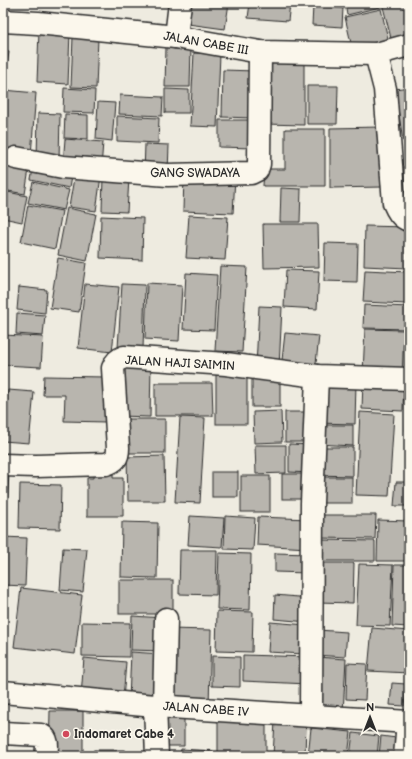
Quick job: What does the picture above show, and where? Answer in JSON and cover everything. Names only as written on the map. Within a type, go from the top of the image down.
[{"type":"street","points":[[176,37],[180,3]]},
{"type":"street","name":"JALAN CABE III","points":[[3,21],[38,22],[176,37],[260,52],[376,54],[409,45]]},
{"type":"street","name":"GANG SWADAYA","points":[[16,158],[63,167],[168,175],[251,173],[257,170],[259,164],[260,52]]},
{"type":"street","points":[[376,54],[385,89],[394,202],[398,212],[409,220]]},
{"type":"street","name":"JALAN HAJI SAIMIN","points":[[3,466],[106,464],[113,462],[118,456],[118,448],[113,368],[119,359],[124,357],[226,364],[317,376],[409,379]]},
{"type":"street","points":[[310,716],[312,503],[317,376]]},
{"type":"street","points":[[157,756],[159,706],[166,619]]},
{"type":"street","name":"JALAN CABE IV","points":[[3,692],[159,706],[409,722]]},
{"type":"street","points":[[405,756],[409,722]]},
{"type":"street","points":[[3,733],[44,736],[47,740],[46,756]]},
{"type":"building","points":[[190,3],[229,3],[225,29],[188,24]]},
{"type":"building","points":[[250,3],[290,3],[288,21],[248,18]]},
{"type":"building","points":[[315,3],[335,3],[334,5]]},
{"type":"building","points":[[345,3],[379,3],[380,7],[347,15]]},
{"type":"building","points":[[382,3],[409,3],[409,38],[392,42]]},
{"type":"building","points":[[313,6],[343,8],[342,27],[312,25]]},
{"type":"building","points":[[381,9],[389,43],[353,52],[345,17]]},
{"type":"building","points":[[39,31],[70,32],[68,84],[37,82]]},
{"type":"building","points":[[73,37],[98,38],[96,88],[71,87]]},
{"type":"building","points":[[166,47],[191,47],[190,87],[165,87]]},
{"type":"building","points":[[3,51],[9,52],[3,93]]},
{"type":"building","points":[[194,53],[220,54],[217,127],[190,126]]},
{"type":"building","points":[[265,62],[304,62],[304,125],[264,124]]},
{"type":"building","points":[[223,70],[255,71],[253,118],[222,117]]},
{"type":"building","points":[[307,86],[338,86],[337,124],[307,124]]},
{"type":"building","points":[[409,87],[409,140],[403,141],[395,89]]},
{"type":"building","points":[[64,88],[95,90],[94,113],[63,112]]},
{"type":"building","points":[[165,89],[189,90],[189,113],[165,113]]},
{"type":"building","points":[[4,90],[36,93],[31,155],[3,152]]},
{"type":"building","points":[[120,95],[163,97],[162,116],[119,114]]},
{"type":"building","points":[[98,102],[115,103],[112,141],[96,139]]},
{"type":"building","points":[[38,113],[60,114],[59,160],[37,159]]},
{"type":"building","points":[[65,114],[88,115],[88,139],[64,138]]},
{"type":"building","points":[[117,116],[159,118],[158,143],[117,141]]},
{"type":"building","points":[[219,120],[253,120],[252,148],[219,147]]},
{"type":"building","points":[[381,127],[382,187],[330,188],[330,128]]},
{"type":"building","points":[[285,129],[325,129],[325,186],[263,186],[264,169],[285,169]]},
{"type":"building","points":[[65,139],[103,142],[101,168],[63,165]]},
{"type":"building","points":[[145,144],[169,145],[168,173],[144,173]]},
{"type":"building","points":[[3,159],[30,163],[25,194],[3,190]]},
{"type":"building","points":[[34,163],[72,171],[69,188],[31,180]]},
{"type":"building","points":[[75,172],[101,176],[96,211],[69,207]]},
{"type":"building","points":[[184,175],[235,177],[233,213],[183,211]]},
{"type":"building","points":[[103,177],[129,178],[127,212],[102,211]]},
{"type":"building","points":[[33,182],[69,190],[64,210],[28,203]]},
{"type":"building","points":[[281,188],[301,189],[300,222],[280,222]]},
{"type":"building","points":[[3,191],[27,196],[22,222],[3,218]]},
{"type":"building","points":[[28,205],[62,211],[55,249],[21,242]]},
{"type":"building","points":[[67,208],[96,214],[87,261],[58,255]]},
{"type":"building","points":[[189,215],[228,217],[225,260],[186,258]]},
{"type":"building","points":[[101,216],[143,218],[142,260],[100,258]]},
{"type":"building","points":[[263,224],[318,224],[319,267],[264,268]]},
{"type":"building","points":[[365,226],[408,227],[407,268],[364,266]]},
{"type":"building","points":[[325,243],[358,244],[357,282],[324,281]]},
{"type":"building","points":[[58,258],[86,263],[79,312],[50,308]]},
{"type":"building","points":[[220,266],[247,267],[242,352],[215,351]]},
{"type":"building","points":[[286,270],[319,271],[317,309],[284,307]]},
{"type":"building","points":[[365,270],[408,272],[407,304],[363,302]]},
{"type":"building","points":[[186,273],[217,275],[214,330],[183,329]]},
{"type":"building","points":[[147,283],[182,285],[179,341],[145,339]]},
{"type":"building","points":[[85,284],[119,287],[112,352],[78,348]]},
{"type":"building","points":[[122,284],[145,285],[143,349],[118,348]]},
{"type":"building","points":[[19,287],[47,290],[45,313],[17,310]]},
{"type":"building","points":[[364,305],[409,307],[409,329],[363,328]]},
{"type":"building","points":[[259,306],[282,307],[279,368],[256,367]]},
{"type":"building","points":[[17,313],[45,315],[43,336],[16,334]]},
{"type":"building","points":[[365,329],[404,330],[402,376],[363,374]]},
{"type":"building","points":[[285,333],[319,336],[315,372],[281,369]]},
{"type":"building","points":[[3,335],[43,337],[41,367],[3,365]]},
{"type":"building","points":[[120,364],[151,364],[150,417],[120,416]]},
{"type":"building","points":[[216,370],[247,370],[247,424],[216,424]]},
{"type":"building","points":[[252,375],[280,375],[280,407],[252,407]]},
{"type":"building","points":[[44,376],[106,377],[106,422],[64,421],[65,395],[43,395]]},
{"type":"building","points":[[319,381],[356,382],[355,424],[317,423]]},
{"type":"building","points":[[363,382],[404,383],[403,411],[362,409]]},
{"type":"building","points":[[155,383],[212,383],[213,416],[155,416]]},
{"type":"building","points":[[8,390],[34,392],[29,443],[3,441]]},
{"type":"building","points":[[3,392],[6,392],[4,419],[3,419]]},
{"type":"building","points":[[407,400],[409,400],[409,432],[406,431]]},
{"type":"building","points":[[281,411],[282,442],[254,443],[253,412]]},
{"type":"building","points":[[285,412],[313,412],[313,442],[285,442]]},
{"type":"building","points":[[360,412],[394,414],[389,496],[356,495]]},
{"type":"building","points":[[180,417],[205,418],[200,503],[175,502]]},
{"type":"building","points":[[125,419],[165,419],[165,453],[125,453]]},
{"type":"building","points":[[317,425],[353,425],[353,446],[317,444]]},
{"type":"building","points":[[408,434],[409,450],[407,450]]},
{"type":"building","points":[[289,444],[313,445],[312,473],[289,472]]},
{"type":"building","points":[[255,445],[286,445],[286,473],[256,474]]},
{"type":"building","points":[[315,447],[353,447],[353,476],[315,475]]},
{"type":"building","points":[[407,452],[409,452],[409,472],[406,472]]},
{"type":"building","points":[[164,456],[165,501],[128,501],[127,457]]},
{"type":"building","points":[[93,470],[113,470],[113,478],[123,478],[123,516],[87,516],[87,478],[93,478]]},
{"type":"building","points":[[212,472],[238,472],[238,497],[212,497]]},
{"type":"building","points":[[3,473],[9,473],[6,526],[3,526]]},
{"type":"building","points":[[282,474],[307,474],[307,499],[282,499]]},
{"type":"building","points":[[241,476],[270,476],[270,512],[241,512]]},
{"type":"building","points":[[315,477],[352,477],[352,503],[315,503]]},
{"type":"building","points":[[396,482],[409,482],[409,506],[394,506]]},
{"type":"building","points":[[20,484],[61,485],[60,529],[19,528]]},
{"type":"building","points":[[322,515],[376,515],[375,539],[321,538]]},
{"type":"building","points":[[190,516],[224,518],[222,547],[188,545]]},
{"type":"building","points":[[225,516],[255,518],[253,550],[224,549]]},
{"type":"building","points":[[258,517],[309,519],[308,548],[257,545]]},
{"type":"building","points":[[378,520],[409,521],[409,561],[377,561]]},
{"type":"building","points":[[122,522],[158,523],[157,578],[121,577]]},
{"type":"building","points":[[3,537],[27,538],[25,586],[3,585]]},
{"type":"building","points":[[321,540],[375,541],[375,561],[321,561]]},
{"type":"building","points":[[63,548],[87,549],[83,592],[60,590]]},
{"type":"building","points":[[180,550],[217,550],[216,595],[179,594]]},
{"type":"building","points":[[219,553],[251,554],[250,610],[217,609]]},
{"type":"building","points":[[275,553],[309,554],[308,573],[275,572]]},
{"type":"building","points":[[319,563],[354,563],[353,603],[318,602]]},
{"type":"building","points":[[359,564],[393,565],[390,626],[356,625]]},
{"type":"building","points":[[394,565],[409,565],[409,627],[392,626]]},
{"type":"building","points":[[119,580],[173,580],[173,614],[119,614]]},
{"type":"building","points":[[21,588],[82,595],[75,654],[14,647]]},
{"type":"building","points":[[275,595],[310,598],[308,622],[274,619]]},
{"type":"building","points":[[217,611],[253,612],[252,652],[216,651]]},
{"type":"building","points":[[132,616],[164,618],[162,651],[131,650]]},
{"type":"building","points":[[82,622],[130,623],[129,657],[82,656]]},
{"type":"building","points":[[270,622],[307,625],[304,654],[268,652]]},
{"type":"building","points":[[372,628],[409,631],[409,673],[368,671]]},
{"type":"building","points":[[169,629],[211,630],[209,706],[167,705]]},
{"type":"building","points":[[318,630],[347,632],[345,657],[316,655]]},
{"type":"building","points":[[3,648],[7,649],[3,686]]},
{"type":"building","points":[[131,652],[162,654],[160,701],[129,700]]},
{"type":"building","points":[[243,655],[309,657],[308,684],[243,681]]},
{"type":"building","points":[[212,656],[240,657],[240,687],[212,686]]},
{"type":"building","points":[[316,657],[346,659],[343,713],[313,711]]},
{"type":"building","points":[[84,658],[126,662],[123,700],[81,696]]},
{"type":"building","points":[[347,663],[367,664],[365,700],[346,699]]},
{"type":"building","points":[[392,683],[406,684],[404,706],[390,705]]},
{"type":"building","points":[[408,685],[409,717],[405,717]]},
{"type":"building","name":"Indomaret Cabe 4","points":[[50,711],[83,711],[83,756],[49,756]]},
{"type":"building","points":[[167,713],[184,713],[184,746],[168,746]]},
{"type":"building","points":[[218,721],[266,721],[266,756],[218,756]]},
{"type":"building","points":[[275,721],[306,723],[305,756],[273,756]]},
{"type":"building","points":[[311,728],[351,732],[348,756],[308,756]]},
{"type":"building","points":[[353,733],[379,736],[377,756],[350,756]]},
{"type":"building","points":[[381,736],[404,739],[403,756],[379,756]]},
{"type":"building","points":[[181,749],[213,751],[213,756],[180,756]]},
{"type":"building","points":[[94,750],[125,750],[125,756],[94,756]]},
{"type":"place","name":"Indomaret Cabe 4","points":[[66,734]]}]
